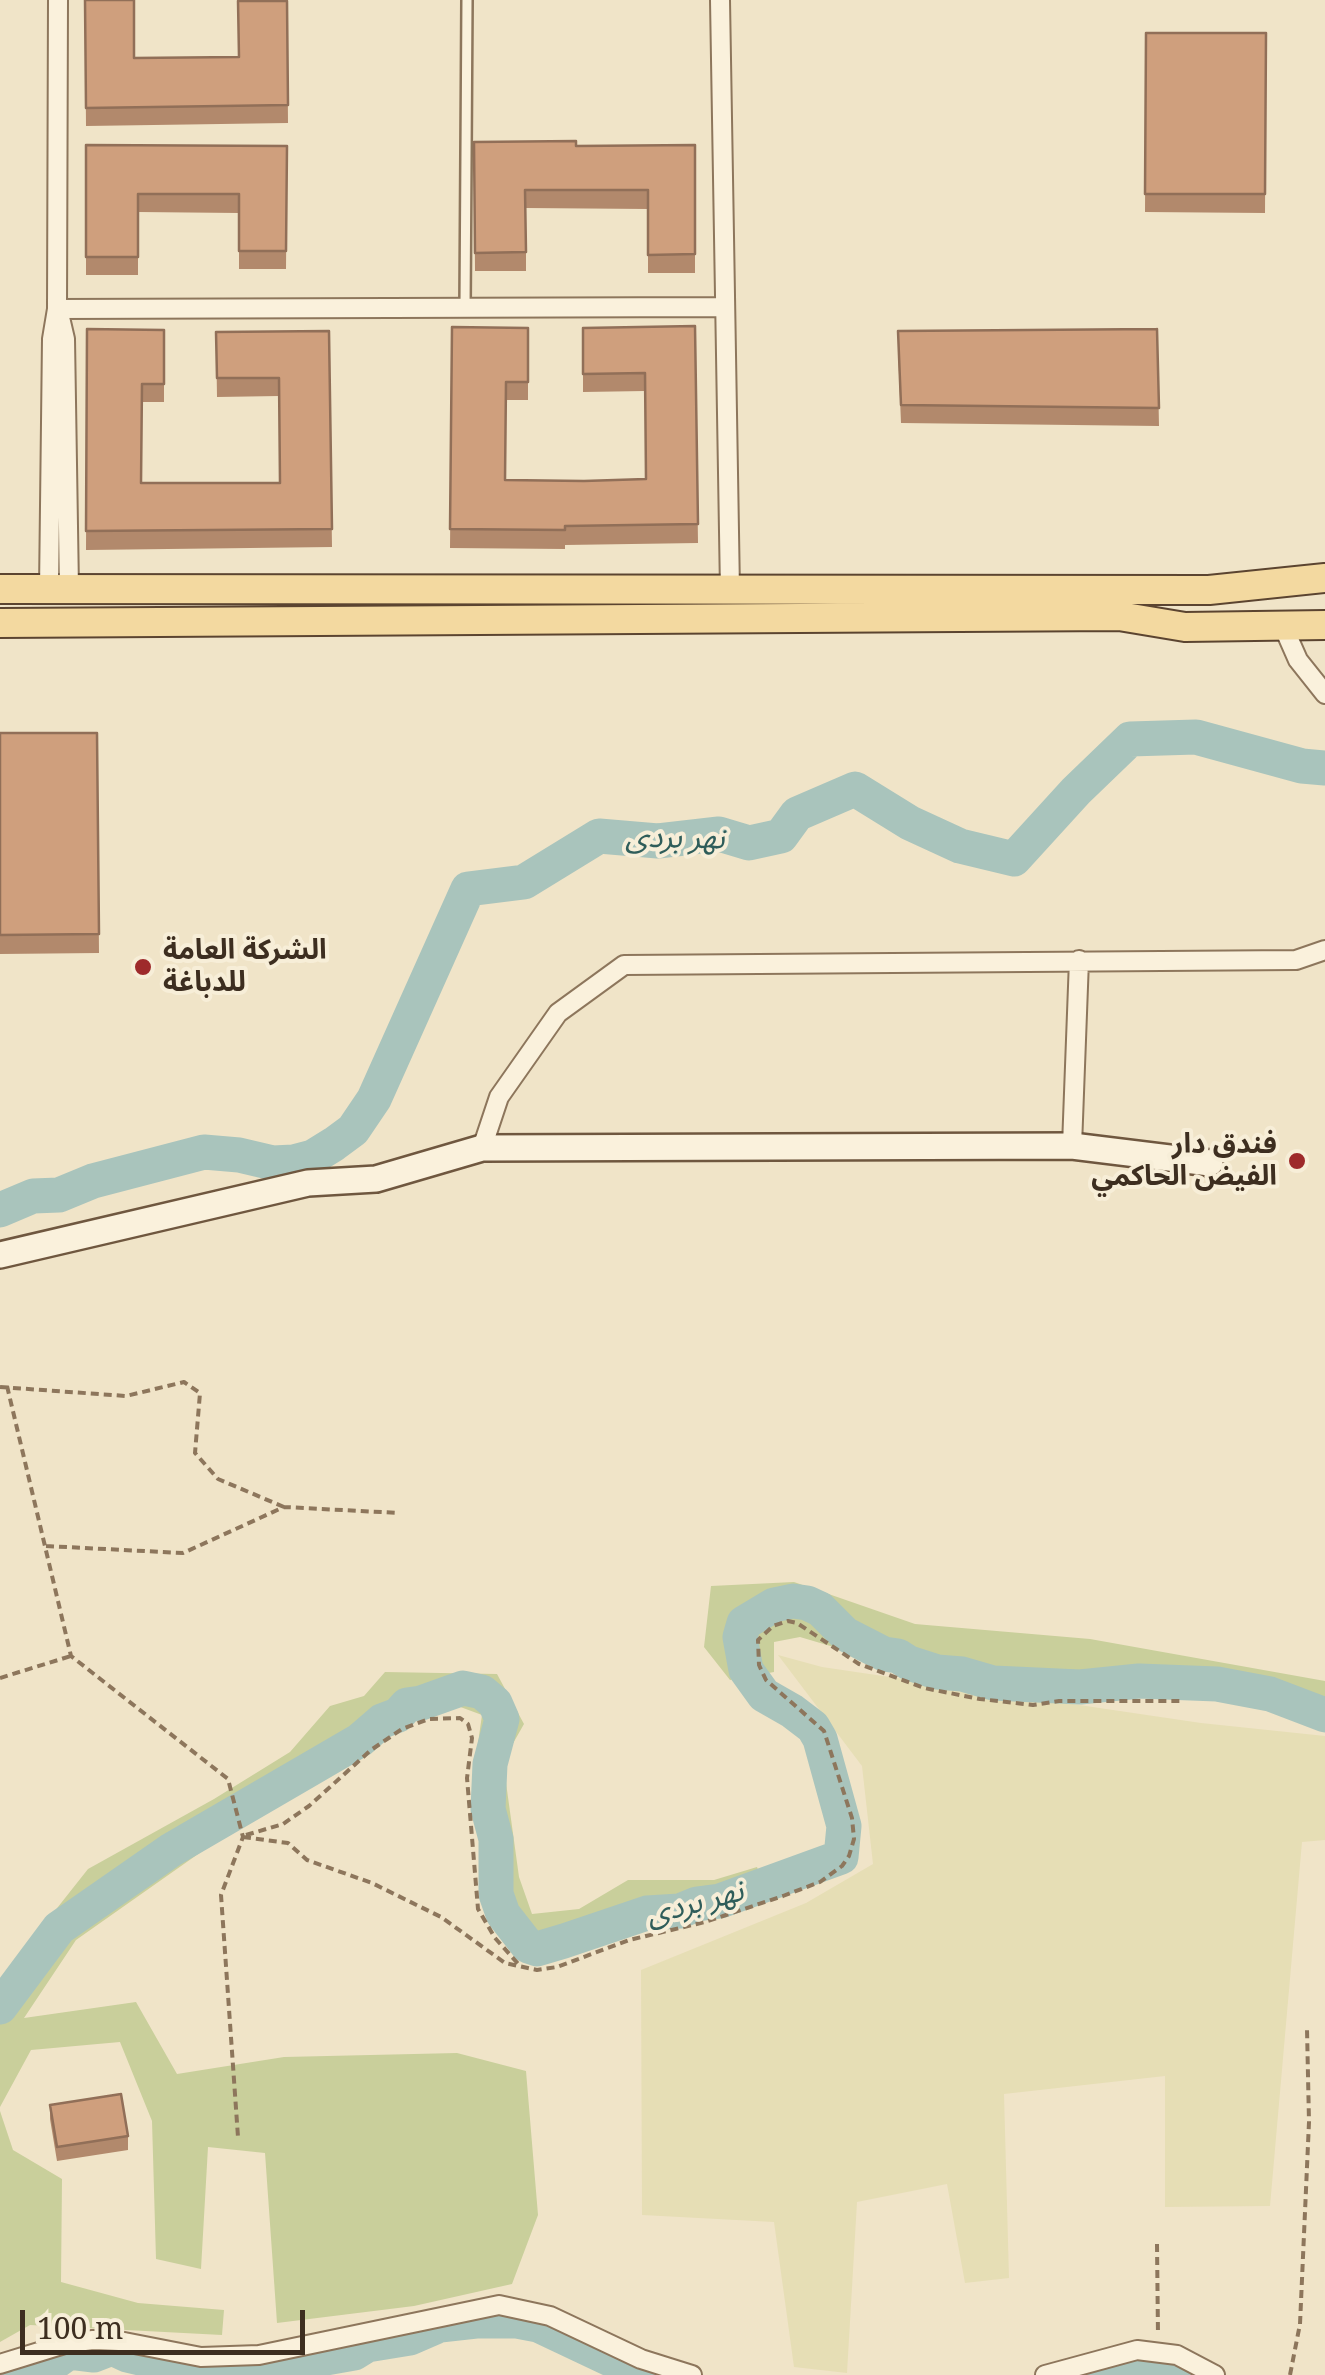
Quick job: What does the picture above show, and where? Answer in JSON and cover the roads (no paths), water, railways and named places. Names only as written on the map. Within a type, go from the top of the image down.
[{"type":"main road","points":[[0,589],[1210,590],[1325,578]]},
{"type":"main road","points":[[0,623],[1119,616],[1185,627],[1325,625]]},
{"type":"street","points":[[58,0],[57,308],[65,339],[59,589]]},
{"type":"street","points":[[720,0],[730,590]]},
{"type":"street","points":[[57,308],[723,307]]},
{"type":"street","points":[[1284,626],[1298,660],[1325,694]]},
{"type":"street","points":[[482,1148],[499,1097],[558,1013],[624,965],[1296,960],[1325,950]]},
{"type":"street","points":[[1072,1146],[1079,960]]},
{"type":"street","points":[[0,1254],[308,1184],[376,1179],[482,1148],[1072,1146],[1210,1163]]},
{"type":"street","points":[[0,1240],[143,1206],[266,1196]]},
{"type":"street","points":[[0,2364],[68,2343],[93,2340],[120,2341],[201,2357],[259,2355],[498,2305],[550,2316],[641,2359],[692,2375]]},
{"type":"street","points":[[1046,2375],[1072,2370],[1116,2353],[1156,2351],[1177,2355],[1215,2375]]},
{"type":"lane","points":[[465,308],[467,0]]},
{"type":"waterway","name":"نهر بردى","points":[[0,1210],[33,1196],[59,1195],[93,1181],[204,1152],[273,1163],[294,1162],[313,1157],[334,1144],[353,1130],[374,1099],[468,889],[524,882],[599,836],[658,841],[719,834],[749,843],[781,836],[797,814],[855,789],[910,823],[960,846],[1014,859],[1130,739],[1196,737],[1302,766],[1325,768]]},
{"type":"waterway","name":"نهر بردى","points":[[0,2007],[59,1928],[171,1850],[360,1740],[407,1705],[463,1688],[482,1692],[495,1703],[502,1719],[490,1764],[488,1809],[496,1839],[496,1894],[503,1914],[528,1946],[537,1949],[647,1913],[680,1911],[720,1901],[841,1857],[844,1826],[820,1739],[813,1727],[764,1695],[746,1670],[740,1637],[744,1623],[774,1605],[807,1603],[820,1609],[845,1634],[884,1654],[937,1672],[993,1683],[1080,1687],[1139,1681],[1217,1684],[1270,1694],[1325,1715]]},
{"type":"waterway","name":"نهر بردى","points":[[13,2375],[51,2365],[69,2352],[94,2355],[112,2348],[205,2373],[264,2369],[354,2353],[367,2345],[410,2338],[440,2325],[476,2321],[538,2325],[644,2375]]},
{"type":"waterway","name":"نهر بردى","points":[[1099,2375],[1112,2368],[1155,2362],[1193,2375]]},
{"type":"place","name":"الشركة العامة للدباغة","points":[[143,967]]},
{"type":"place","name":"فندق دار الفيض الحاكمي","points":[[1297,1161]]}]
